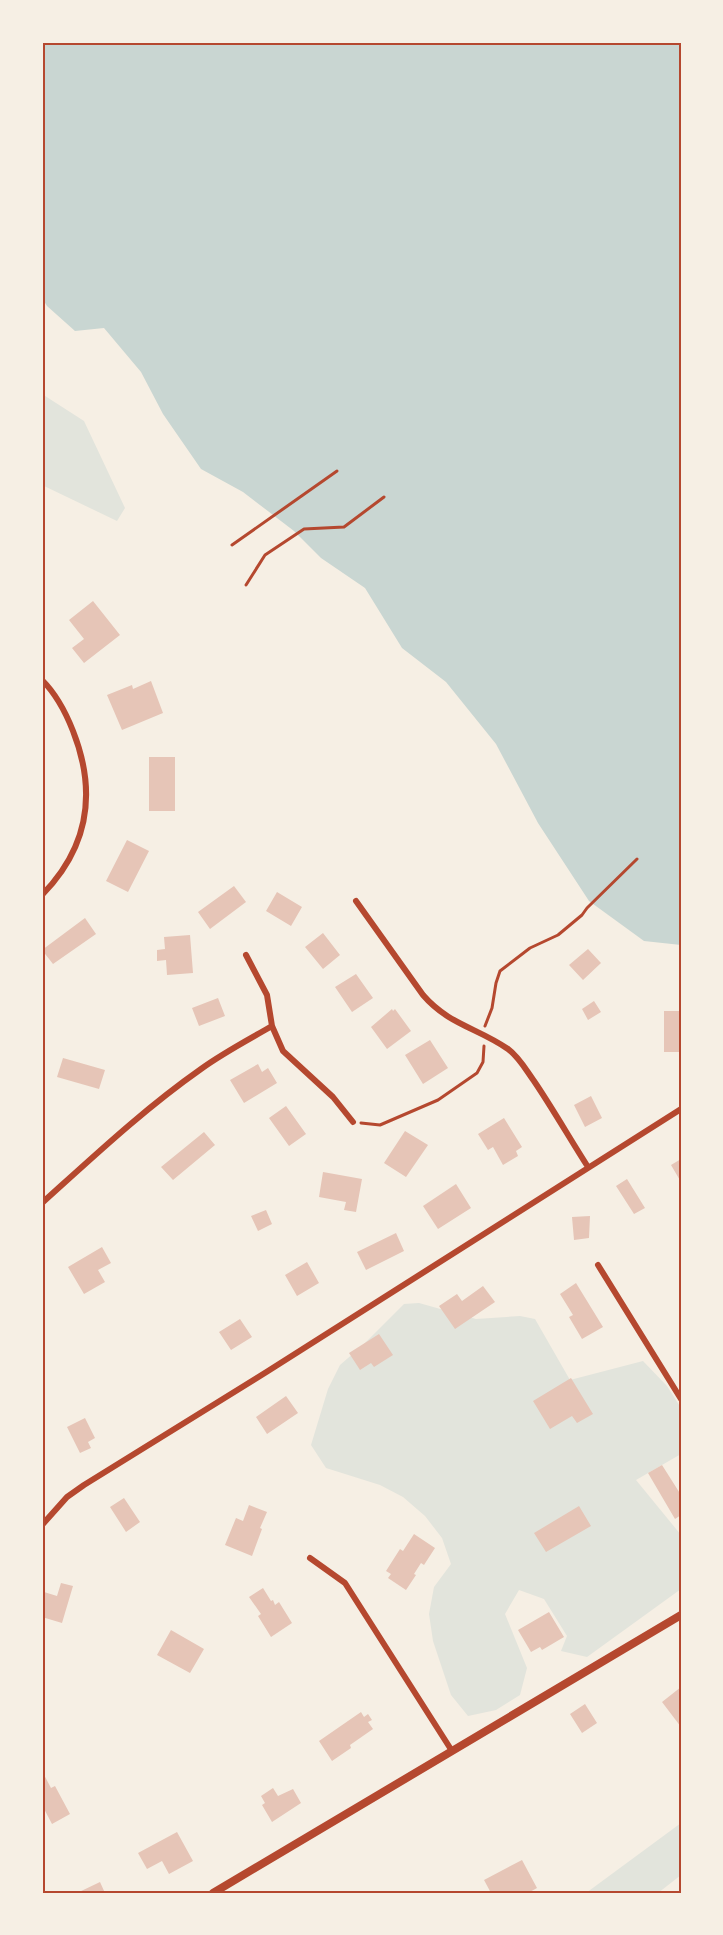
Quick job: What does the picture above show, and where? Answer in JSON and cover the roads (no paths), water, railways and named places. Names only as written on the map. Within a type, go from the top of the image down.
[{"type":"street","points":[[42,680],[70,723],[82,753],[88,789],[87,807],[77,842],[61,873],[42,895]]},
{"type":"street","points":[[356,901],[433,1006],[454,1022],[508,1050],[517,1059],[540,1090],[588,1167]]},
{"type":"street","points":[[246,955],[267,995],[272,1026],[283,1051],[333,1097],[353,1122]]},
{"type":"street","points":[[42,1203],[125,1129],[202,1067],[272,1026]]},
{"type":"street","points":[[42,1525],[61,1503],[84,1485],[681,1109]]},
{"type":"street","points":[[598,1265],[681,1399]]},
{"type":"street","points":[[310,1558],[345,1583],[452,1751]]},
{"type":"street","points":[[213,1893],[681,1615]]}]
